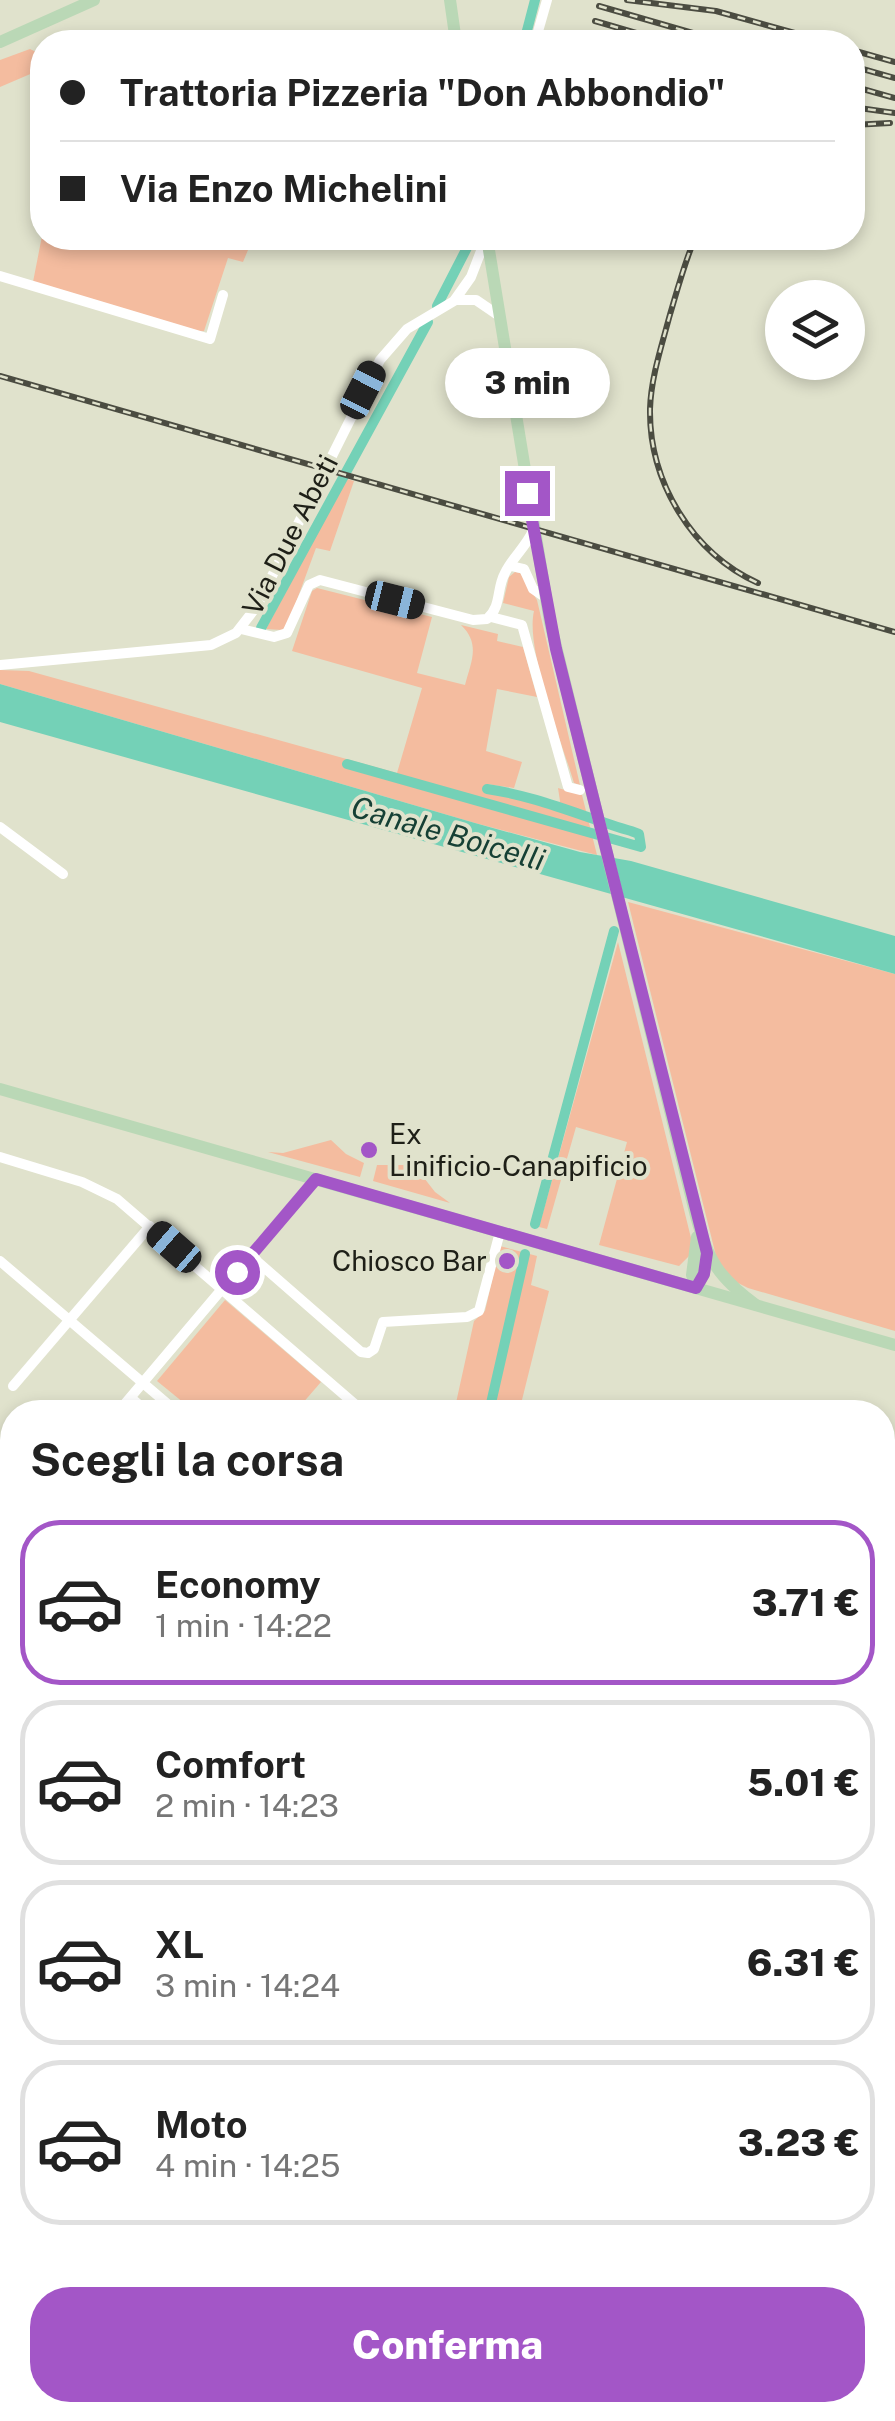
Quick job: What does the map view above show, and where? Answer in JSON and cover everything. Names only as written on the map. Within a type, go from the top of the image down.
[{"type":"main road","points":[[0,42],[94,0]]},
{"type":"main road","points":[[450,0],[454,30]]},
{"type":"main road","points":[[488,250],[533,531],[562,674],[696,1216],[707,1253],[728,1284],[756,1305]]},
{"type":"main road","points":[[0,1089],[895,1345]]},
{"type":"main road","points":[[696,1216],[696,1288]]},
{"type":"main road","points":[[696,1288],[704,1274],[707,1253]]},
{"type":"main road","points":[[656,1276],[678,1277],[693,1267]]},
{"type":"street","points":[[538,30],[547,0]]},
{"type":"street","points":[[454,301],[471,277],[481,250]]},
{"type":"street","points":[[0,276],[210,339],[224,295]]},
{"type":"street","points":[[454,301],[476,300],[498,314]]},
{"type":"street","name":"Via Due Abeti","points":[[0,666],[228,639],[258,606],[380,360],[407,328],[454,301]]},
{"type":"street","points":[[490,617],[505,571],[533,531]]},
{"type":"street","points":[[510,566],[524,568],[534,589],[546,598]]},
{"type":"street","points":[[240,629],[274,637],[288,633],[309,585],[320,580],[473,620],[490,617],[522,625],[568,787],[580,790]]},
{"type":"street","points":[[0,827],[63,874]]},
{"type":"street","points":[[0,1157],[100,1189],[150,1226],[350,1400]]},
{"type":"street","points":[[133,1400],[131,1398],[316,1179]]},
{"type":"street","points":[[13,1386],[150,1226]]},
{"type":"street","points":[[250,1256],[361,1352],[368,1353],[374,1349],[383,1322],[467,1318],[480,1311],[500,1232]]},
{"type":"street","points":[[0,1261],[162,1400]]},
{"type":"shaded area","points":[[30,49],[30,74],[0,87],[0,60]]},
{"type":"shaded area","points":[[39,250],[248,250],[243,262],[228,258],[204,331],[195,332],[33,282]]},
{"type":"shaded area","points":[[346,479],[354,481],[330,551],[316,548],[288,624],[282,630],[266,629]]},
{"type":"shaded area","points":[[520,573],[537,600],[580,785],[574,783],[540,671],[534,611],[503,603],[509,577]]},
{"type":"shaded area","points":[[317,588],[432,617],[417,673],[465,685],[473,646],[461,625],[498,634],[497,641],[523,647],[537,697],[497,689],[486,751],[522,762],[514,788],[487,784],[486,793],[514,797],[557,811],[558,788],[582,795],[597,855],[0,684],[0,670],[29,671],[397,773],[422,688],[292,651],[312,591]]},
{"type":"shaded area","points":[[628,902],[895,974],[895,1331],[748,1288],[730,1279],[718,1264]]},
{"type":"shaded area","points":[[618,942],[691,1238],[690,1255],[679,1266],[599,1245],[627,1142],[576,1127],[547,1229],[539,1227]]},
{"type":"shaded area","points":[[331,1140],[364,1163],[360,1177],[268,1152],[283,1153]]},
{"type":"shaded area","points":[[377,1165],[414,1165],[435,1192],[450,1203],[373,1181]]},
{"type":"shaded area","points":[[500,1246],[537,1256],[531,1285],[549,1291],[522,1400],[457,1400],[474,1321],[485,1311]]},
{"type":"shaded area","points":[[225,1300],[321,1382],[305,1400],[180,1400],[157,1381]]},
{"type":"water","name":"Canale Boicelli","points":[[0,684],[475,823],[580,852],[631,861],[895,936],[895,974],[0,722]]},
{"type":"waterway","points":[[527,30],[535,0]]},
{"type":"waterway","points":[[437,306],[466,250]]},
{"type":"waterway","points":[[261,628],[428,322]]},
{"type":"waterway","points":[[347,764],[641,847],[639,834],[542,802],[487,789]]},
{"type":"waterway","points":[[535,1224],[614,931]]},
{"type":"waterway","points":[[492,1400],[525,1254]]},
{"type":"railway","points":[[627,0],[716,11],[784,30]]},
{"type":"railway","points":[[599,6],[682,30]]},
{"type":"railway","points":[[595,21],[626,30]]},
{"type":"railway","points":[[865,54],[895,62]]},
{"type":"railway","points":[[865,70],[895,78]]},
{"type":"railway","points":[[865,90],[895,98]]},
{"type":"railway","points":[[865,109],[895,113]]},
{"type":"railway","points":[[865,124],[890,123]]},
{"type":"railway","points":[[691,250],[654,374],[650,409],[657,463],[666,488],[695,534],[734,570],[758,583]]},
{"type":"railway","points":[[0,376],[895,632]]},
{"type":"place","name":"Ex Linificio-Canapificio","points":[[369,1150]]},
{"type":"place","name":"Chiosco Bar","points":[[507,1261]]},
{"type":"route","points":[[237,1272],[316,1179],[696,1288],[704,1274],[707,1253],[556,649],[527,493]]}]
